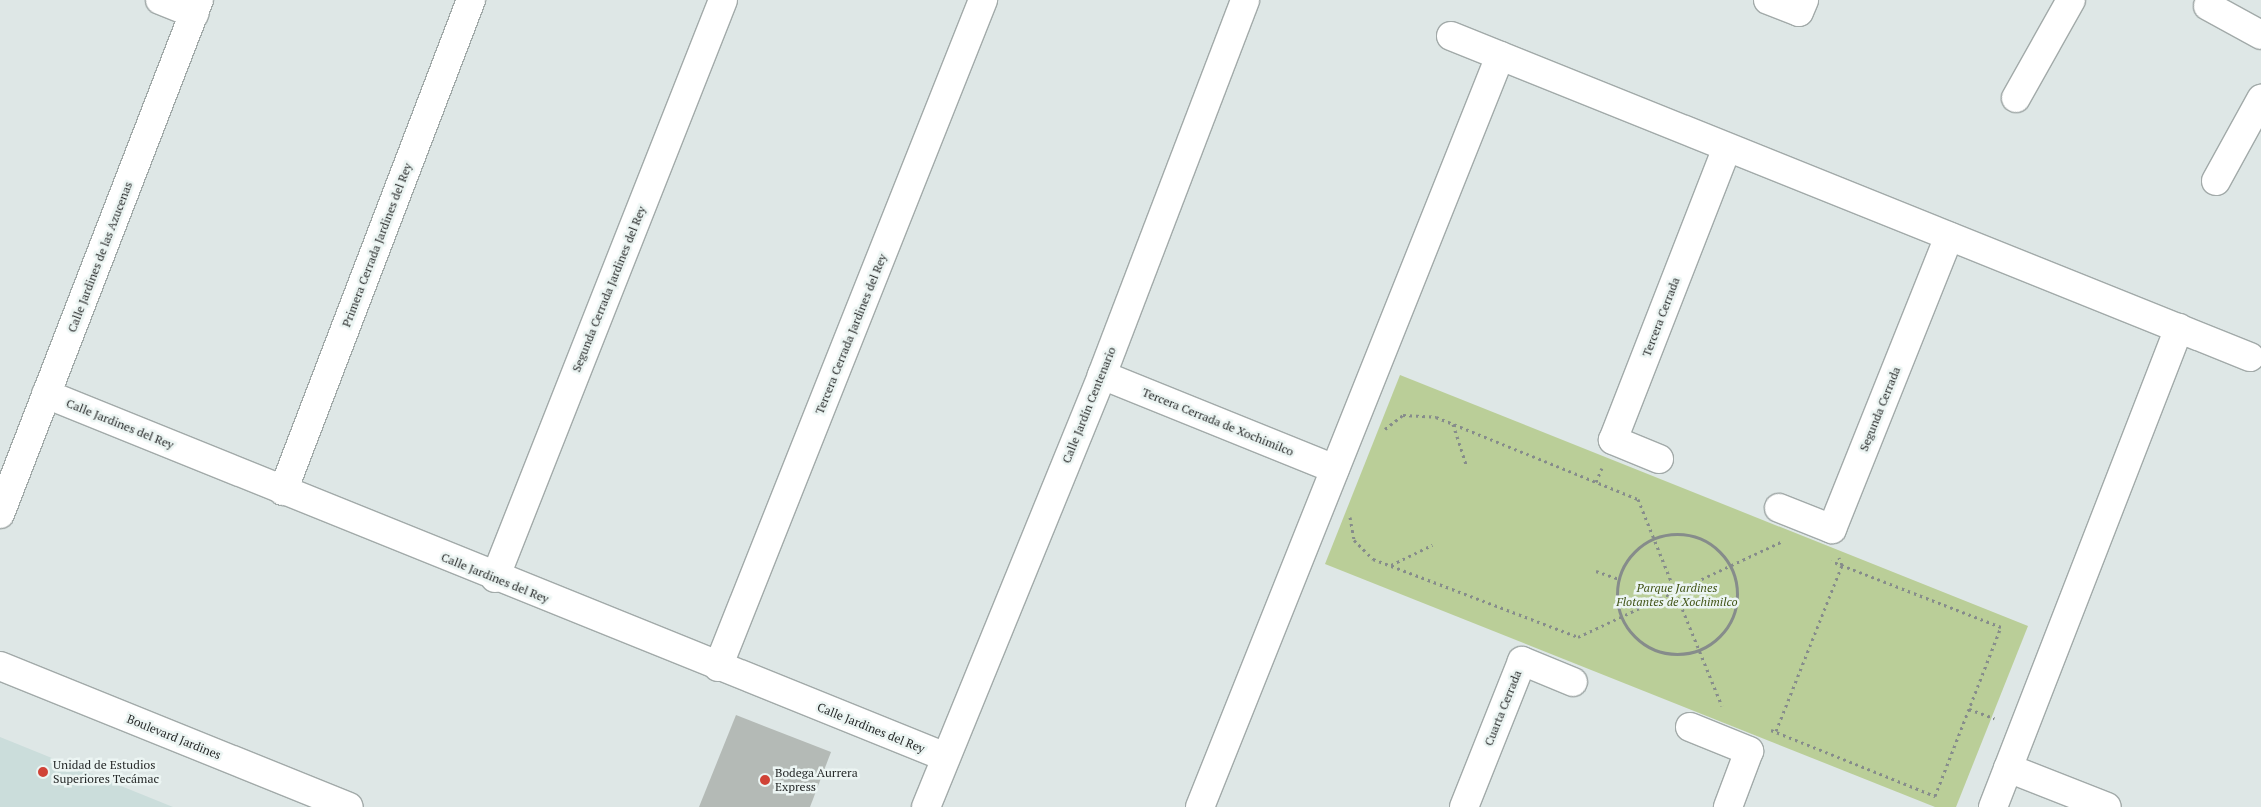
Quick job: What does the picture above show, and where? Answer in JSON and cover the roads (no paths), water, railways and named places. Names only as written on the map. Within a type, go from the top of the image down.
[{"type":"street","points":[[160,0],[196,7]]},
{"type":"street","name":"Primera Cerrada Jardines del Rey","points":[[283,490],[471,0]]},
{"type":"street","name":"Segunda Cerrada Jardines del Rey","points":[[495,578],[723,0]]},
{"type":"street","name":"Tercera Cerrada Jardines del Rey","points":[[718,667],[983,0]]},
{"type":"street","name":"Calle Jardín Centenario","points":[[926,807],[1102,376],[1245,0]]},
{"type":"street","points":[[1768,0],[1801,6]]},
{"type":"street","points":[[2016,98],[2071,0]]},
{"type":"street","points":[[2208,6],[2261,35]]},
{"type":"street","name":"Calle Jardines de las Azucenas","points":[[0,514],[196,7]]},
{"type":"street","points":[[1451,36],[2250,357]]},
{"type":"street","points":[[1200,807],[1500,56]]},
{"type":"street","points":[[2216,182],[2261,99]]},
{"type":"street","name":"Tercera Cerrada","points":[[1659,459],[1613,440],[1727,147]]},
{"type":"street","name":"Segunda Cerrada","points":[[1779,508],[1832,529],[1949,236]]},
{"type":"street","points":[[1993,807],[2179,328]]},
{"type":"street","name":"Tercera Cerrada de Xochimilco","points":[[1102,376],[1335,469]]},
{"type":"street","name":"Calle Jardines del Rey","points":[[46,394],[495,578],[946,757]]},
{"type":"street","name":"Cuarta Cerrada","points":[[1464,807],[1522,661],[1573,682]]},
{"type":"street","name":"Boulevard Jardines","points":[[0,666],[348,807]]},
{"type":"street","points":[[1690,728],[1749,751],[1728,807]]},
{"type":"street","points":[[2008,768],[2107,807]]},
{"type":"place","name":"Unidad de Estudios Superiores Tecámac","points":[[43,772]]},
{"type":"place","name":"Bodega Aurrera Express","points":[[765,780]]},
{"type":"park label","name":"Parque Jardines Flotantes de Xochimilco","points":[[1677,595]]}]
